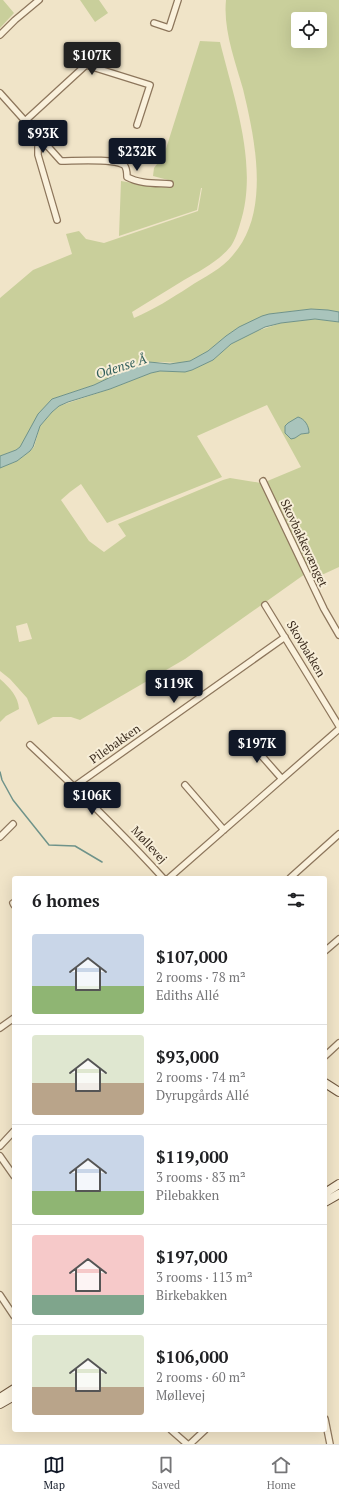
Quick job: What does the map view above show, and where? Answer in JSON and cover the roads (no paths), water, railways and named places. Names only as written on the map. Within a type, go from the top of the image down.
[{"type":"street","points":[[0,35],[11,23],[39,0]]},
{"type":"street","points":[[154,23],[169,28],[178,0]]},
{"type":"street","points":[[25,121],[86,65],[150,85],[137,125]]},
{"type":"street","points":[[0,94],[61,161],[111,162],[124,165],[127,177],[133,180],[148,183],[170,184]]},
{"type":"street","points":[[42,141],[38,148],[38,155],[57,220]]},
{"type":"street","name":"Skovbakkevænget","points":[[263,481],[324,609],[339,635]]},
{"type":"street","name":"Skovbakken","points":[[265,605],[339,727]]},
{"type":"street","name":"Pilebakken","points":[[75,786],[285,637]]},
{"type":"street","points":[[171,876],[339,727]]},
{"type":"street","points":[[246,738],[282,779]]},
{"type":"street","name":"Møllevej","points":[[30,745],[75,786],[161,876]]},
{"type":"street","points":[[185,785],[224,830]]},
{"type":"street","points":[[0,837],[13,824]]},
{"type":"street","points":[[292,876],[339,834]]},
{"type":"street","points":[[327,949],[339,939]]},
{"type":"street","points":[[1,1025],[12,1019]]},
{"type":"street","points":[[327,1054],[339,1043]]},
{"type":"street","points":[[327,1084],[339,1092]]},
{"type":"street","points":[[0,1146],[12,1133]]},
{"type":"street","points":[[0,1156],[12,1173]]},
{"type":"street","points":[[327,1191],[339,1184]]},
{"type":"street","points":[[327,1201],[339,1194]]},
{"type":"street","points":[[0,1295],[12,1313]]},
{"type":"street","points":[[0,1398],[12,1390]]},
{"type":"street","points":[[0,1404],[12,1397]]},
{"type":"street","points":[[327,1429],[330,1444]]},
{"type":"street","points":[[173,1432],[188,1444],[203,1432]]},
{"type":"water","points":[[311,309],[339,312],[339,322],[315,319],[281,323],[265,327],[231,344],[213,360],[192,370],[185,372],[160,371],[151,373],[110,389],[68,402],[59,406],[52,412],[40,426],[33,447],[30,451],[17,461],[0,468],[0,456],[20,447],[38,414],[52,399],[94,385],[138,364],[149,362],[170,364],[190,361],[208,351],[239,327],[262,316]]},
{"type":"water","points":[[298,417],[303,419],[306,423],[309,433],[301,434],[291,439],[285,433],[285,426]]},
{"type":"waterway","points":[[0,772],[2,780],[13,800],[49,845],[75,846],[102,862]]},
{"type":"water label","name":"Odense Å","points":[[121,366]]}]
